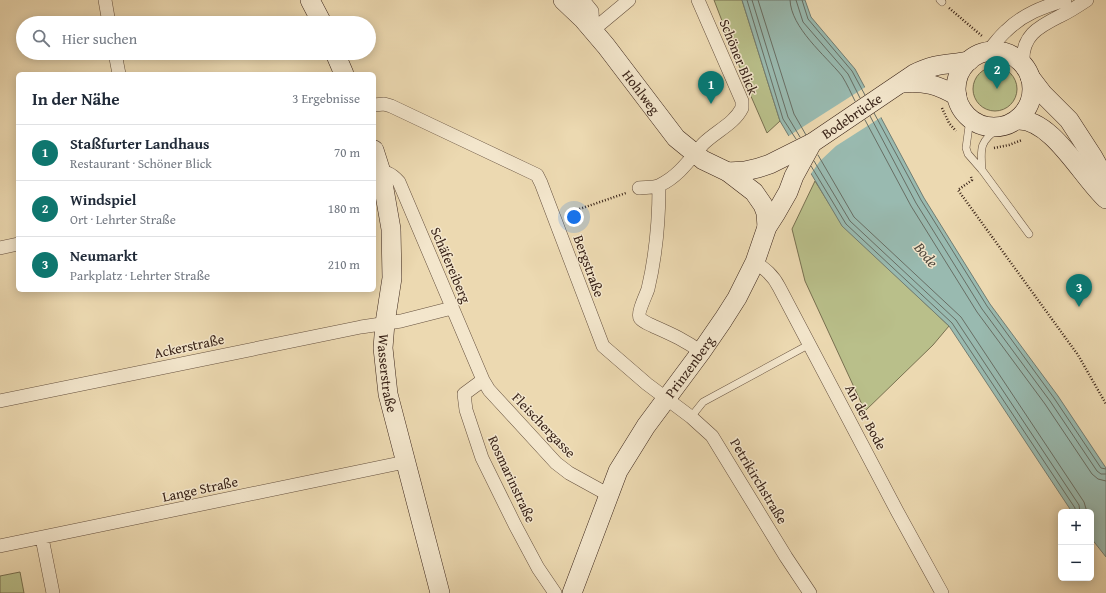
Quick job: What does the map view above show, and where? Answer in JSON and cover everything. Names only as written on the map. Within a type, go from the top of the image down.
[{"type":"main road","points":[[310,0],[318,16]]},
{"type":"main road","name":"Hohlweg","points":[[563,0],[593,30],[668,129],[695,155],[717,168],[728,172],[760,199],[766,214],[767,227]]},
{"type":"main road","points":[[1027,70],[1032,85],[1031,99],[1024,114],[1018,120],[1009,125],[1000,127],[983,126],[967,116],[962,109],[957,96],[957,83],[963,68],[986,45],[1000,52],[1009,54],[1016,58],[1027,70],[1043,94],[1069,120],[1106,180]]},
{"type":"main road","points":[[338,60],[343,72]]},
{"type":"main road","name":"Bodebrücke","points":[[812,144],[914,74],[929,67],[943,63],[969,61]]},
{"type":"main road","points":[[897,87],[915,82],[926,83],[942,88],[957,96]]},
{"type":"main road","points":[[1018,120],[1025,120],[1049,133],[1060,143],[1106,200]]},
{"type":"main road","name":"Hohlweg","points":[[728,172],[758,168],[770,164],[812,144]]},
{"type":"main road","name":"Prinzenberg","points":[[572,593],[618,471],[631,449],[724,320],[755,262],[767,227],[784,199],[794,176],[812,144]]},
{"type":"main road","name":"Wasserstraße","points":[[376,161],[388,204],[391,243],[392,278],[385,323],[383,348],[388,394],[440,593]]},
{"type":"street","points":[[105,0],[108,16]]},
{"type":"street","points":[[584,0],[592,11],[593,30]]},
{"type":"street","points":[[593,30],[629,0]]},
{"type":"street","name":"Schöner Blick","points":[[695,155],[708,140],[734,120],[742,108],[742,101],[698,0]]},
{"type":"street","points":[[986,45],[1032,11],[1065,0]]},
{"type":"street","points":[[1027,70],[1022,56],[1026,43],[1032,33],[1047,22],[1075,8],[1086,0]]},
{"type":"street","points":[[116,60],[119,72]]},
{"type":"street","name":"Bergstraße","points":[[376,105],[384,104],[391,106],[537,175],[603,346],[608,352],[667,399]]},
{"type":"street","points":[[639,188],[659,186],[672,178],[695,155]]},
{"type":"street","name":"Schäfereiberg","points":[[378,172],[392,174],[399,182],[483,380]]},
{"type":"street","points":[[659,186],[659,212],[653,265],[647,291],[639,314],[640,319],[680,338],[701,352]]},
{"type":"street","points":[[0,248],[16,244]]},
{"type":"street","name":"An der Bode","points":[[755,262],[774,277],[897,511],[942,593]]},
{"type":"street","name":"Ackerstraße","points":[[0,401],[401,321],[452,308]]},
{"type":"street","name":"Fleischergasse","points":[[483,380],[495,398],[556,463],[569,473],[609,495]]},
{"type":"street","name":"Rosmarinstraße","points":[[483,380],[464,394],[466,410],[482,458],[515,525],[538,568],[554,593]]},
{"type":"street","name":"Petrikirchstraße","points":[[667,399],[706,430],[719,445],[786,557],[810,593]]},
{"type":"street","name":"Lange Straße","points":[[0,546],[405,462]]},
{"type":"street","points":[[42,538],[53,593]]},
{"type":"lane","points":[[967,116],[969,126],[966,148],[968,154],[982,170],[1029,234]]},
{"type":"lane","points":[[982,170],[980,153],[982,146],[988,135],[1000,127]]},
{"type":"lane","points":[[690,417],[703,402],[810,344]]},
{"type":"path","points":[[941,1],[986,45]]},
{"type":"path","points":[[969,174],[972,180],[958,190],[1078,355],[1106,404]]},
{"type":"path","points":[[554,218],[639,188]]},
{"type":"green space","points":[[714,0],[742,0],[780,121],[767,133],[750,94]]},
{"type":"green space","points":[[991,67],[999,67],[1011,73],[1017,85],[1017,93],[1011,105],[999,111],[991,111],[979,105],[973,93],[973,85],[979,73]]},
{"type":"green space","points":[[815,181],[843,226],[949,326],[933,345],[865,411],[805,281],[792,229]]},
{"type":"green space","points":[[20,572],[24,593],[0,593],[0,576]]},
{"type":"water","name":"Bode","points":[[742,0],[805,0],[811,17],[855,69],[924,198],[990,304],[1058,396],[1106,468],[1106,557],[1094,542],[1094,509],[1070,509],[949,326],[842,226],[780,121]]},
{"type":"pier","points":[[867,86],[883,116],[836,146],[820,161],[810,175],[787,137]]},
{"type":"place","name":"Windspiel","points":[[997,89]]},
{"type":"place","name":"Staßfurter Landhaus","points":[[711,104]]},
{"type":"place","name":"Neumarkt","points":[[1079,307]]}]
